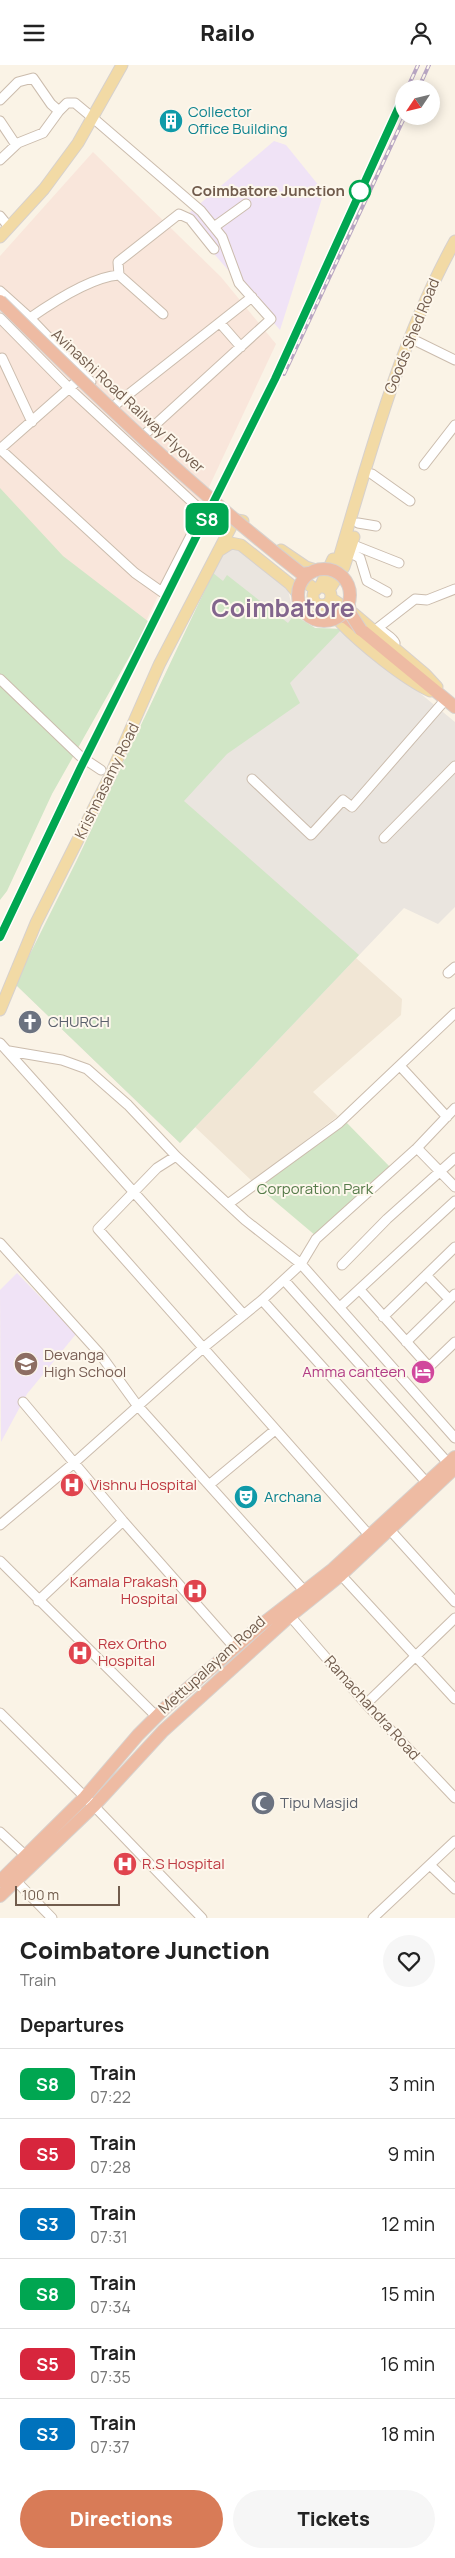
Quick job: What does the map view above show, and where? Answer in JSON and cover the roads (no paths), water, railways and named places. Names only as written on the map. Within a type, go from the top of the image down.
[{"type":"highway","name":"Avinashi Road Railway Flyover","points":[[0,301],[99,399],[182,475],[302,574],[305,581]]},
{"type":"highway","name":"Avinashi Road Railway Flyover","points":[[0,311],[134,442],[290,574],[305,581]]},
{"type":"highway","points":[[349,605],[341,616],[325,622],[308,617],[298,602],[305,581],[335,571],[347,582],[351,597],[350,613],[362,630]]},
{"type":"highway","points":[[341,616],[348,618],[448,701]]},
{"type":"highway","name":"Mettupalayam Road","points":[[0,1881],[90,1801],[290,1616],[333,1569],[369,1535],[427,1483],[453,1466]]},
{"type":"highway","name":"Mettupalayam Road","points":[[0,1896],[17,1882],[90,1801],[138,1735],[184,1691],[235,1648],[308,1595],[341,1575],[390,1530],[453,1466]]},
{"type":"main road","points":[[0,237],[44,189],[93,117],[122,65]]},
{"type":"main road","name":"Goods Shed Road","points":[[377,433],[393,381],[410,338],[435,277],[455,241]]},
{"type":"main road","points":[[77,382],[86,391]]},
{"type":"main road","points":[[324,594],[344,567],[378,453],[377,433]]},
{"type":"main road","points":[[335,571],[377,433]]},
{"type":"main road","points":[[377,433],[366,447],[324,594],[340,623],[401,673],[448,701]]},
{"type":"main road","name":"Krishnasamy Road","points":[[0,1010],[36,923],[110,776],[159,665],[233,523],[239,520],[247,523],[306,567],[305,581]]},
{"type":"main road","points":[[218,554],[231,543],[241,545],[283,578],[305,581],[353,613],[426,674],[448,701]]},
{"type":"street","points":[[0,100],[18,81],[33,78],[51,104],[59,111]]},
{"type":"street","points":[[0,161],[16,145],[43,133],[67,103],[75,103],[201,211],[222,237],[239,283],[271,319],[145,434]]},
{"type":"street","points":[[0,121],[16,145]]},
{"type":"street","points":[[214,227],[246,204]]},
{"type":"street","points":[[118,275],[118,262],[179,213],[190,219],[214,249]]},
{"type":"street","points":[[0,216],[9,227]]},
{"type":"street","points":[[30,318],[46,307],[95,281],[106,276],[118,275],[163,314]]},
{"type":"street","points":[[0,291],[30,318],[77,382],[114,405],[206,488],[196,504]]},
{"type":"street","points":[[114,405],[252,297]]},
{"type":"street","points":[[0,318],[77,382],[203,512],[162,592],[135,573],[0,449],[77,382]]},
{"type":"street","points":[[220,323],[241,347]]},
{"type":"street","points":[[410,338],[455,360]]},
{"type":"street","points":[[0,359],[2,357],[32,422]]},
{"type":"street","points":[[424,465],[455,425]]},
{"type":"street","points":[[372,474],[410,501]]},
{"type":"street","points":[[358,523],[376,526]]},
{"type":"street","points":[[350,548],[399,563]]},
{"type":"street","points":[[350,548],[360,558],[368,581],[387,592]]},
{"type":"street","points":[[392,646],[395,643],[393,639],[382,633],[379,627],[415,599],[427,600],[455,589]]},
{"type":"street","points":[[0,679],[80,757],[101,770]]},
{"type":"street","points":[[252,779],[311,835],[343,800],[352,807],[448,701]]},
{"type":"street","points":[[384,838],[455,766]]},
{"type":"street","points":[[228,1205],[339,1123],[401,1067],[455,1013]]},
{"type":"street","points":[[0,1043],[244,1315]]},
{"type":"street","points":[[9,1051],[62,1060],[86,1069],[128,1105],[176,1156],[228,1205],[301,1264],[455,1438]]},
{"type":"street","points":[[401,1067],[447,1117]]},
{"type":"street","points":[[0,1525],[284,1280],[301,1264],[316,1239],[417,1148],[455,1108]]},
{"type":"street","points":[[417,1148],[455,1187]]},
{"type":"street","points":[[176,1156],[157,1168],[98,1229],[369,1535]]},
{"type":"street","points":[[342,1265],[388,1219],[455,1158]]},
{"type":"street","points":[[340,1307],[455,1201]]},
{"type":"street","points":[[0,1243],[100,1354],[137,1405],[308,1595]]},
{"type":"street","points":[[383,1317],[455,1247]]},
{"type":"street","points":[[406,1342],[452,1296],[426,1275]]},
{"type":"street","points":[[284,1280],[453,1466]]},
{"type":"street","points":[[360,1290],[429,1367],[455,1342]]},
{"type":"street","points":[[262,1300],[427,1483]]},
{"type":"street","points":[[23,1401],[123,1521],[235,1648]]},
{"type":"street","points":[[209,1485],[275,1430]]},
{"type":"street","points":[[38,1601],[123,1521]]},
{"type":"street","points":[[390,1530],[455,1602]]},
{"type":"street","points":[[0,1561],[38,1601],[157,1717]]},
{"type":"street","points":[[341,1575],[455,1699]]},
{"type":"street","name":"Ramachandra Road","points":[[290,1616],[366,1703],[455,1798]]},
{"type":"street","points":[[366,1703],[455,1618]]},
{"type":"street","points":[[0,1713],[90,1801],[202,1918]]},
{"type":"street","points":[[0,1832],[26,1857]]},
{"type":"street","points":[[372,1918],[455,1841]]},
{"type":"street","points":[[430,1865],[455,1889]]},
{"type":"street","points":[[17,1882],[52,1918]]},
{"type":"railway","points":[[411,80],[418,65]]},
{"type":"railway","points":[[422,80],[429,65]]},
{"type":"railway","points":[[0,937],[80,769],[275,379],[395,115]]},
{"type":"railway","points":[[284,374],[401,125]]},
{"type":"train","name":"S8","points":[[0,937],[80,769],[217,499],[275,379],[395,116]]},
{"type":"place","name":"Collector Office Building","points":[[171,121]]},
{"type":"place","name":"Coimbatore Junction","points":[[360,191]]},
{"type":"place","name":"CHURCH","points":[[30,1022]]},
{"type":"place","name":"Devanga High School","points":[[26,1364]]},
{"type":"place","name":"Amma canteen","points":[[423,1372]]},
{"type":"place","name":"Vishnu Hospital","points":[[72,1485]]},
{"type":"place","name":"Archana","points":[[246,1497]]},
{"type":"place","name":"Kamala Prakash Hospital","points":[[195,1591]]},
{"type":"place","name":"Rex Ortho Hospital","points":[[80,1653]]},
{"type":"place","name":"Tipu Masjid","points":[[263,1803]]},
{"type":"place","name":"R.S Hospital","points":[[125,1864]]},
{"type":"district","name":"Coimbatore","points":[[283,608]]},
{"type":"park label","name":"Corporation Park","points":[[315,1189]]}]
